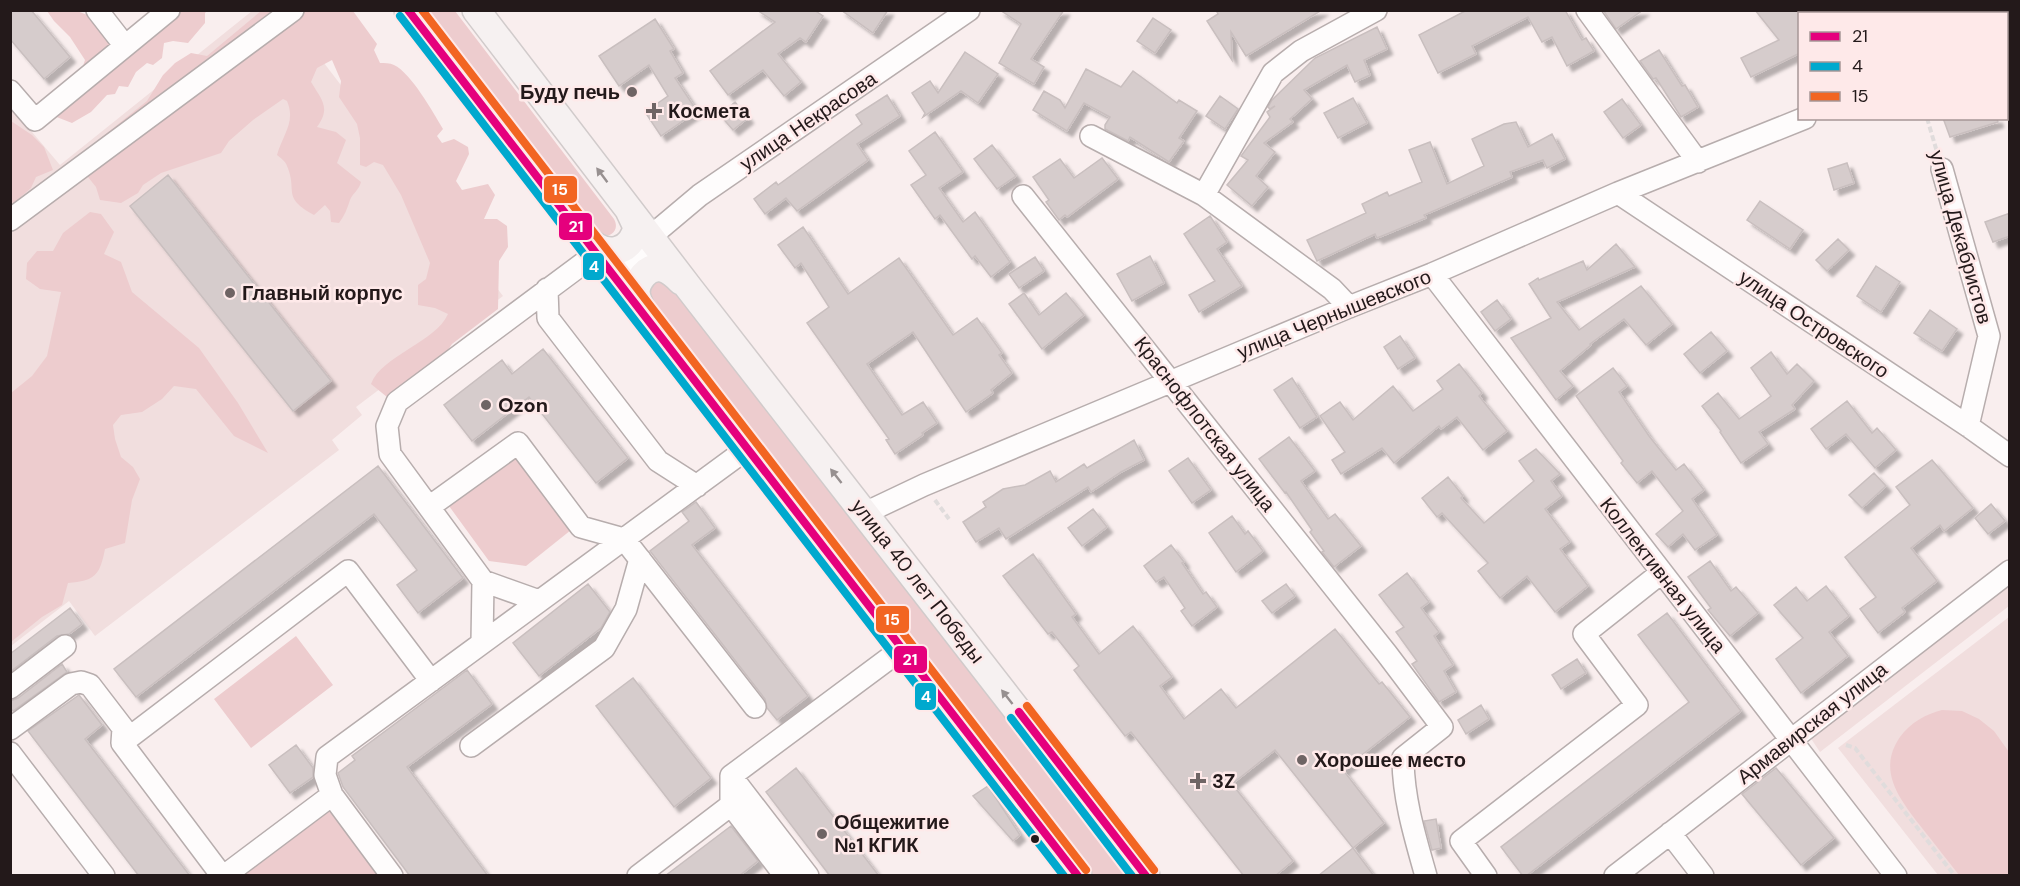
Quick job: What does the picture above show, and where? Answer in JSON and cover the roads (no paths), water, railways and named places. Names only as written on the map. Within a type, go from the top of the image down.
[{"type":"main road","name":"улица 40 лет Победы","points":[[408,10],[1078,876]]},
{"type":"main road","name":"улица 40 лет Победы","points":[[476,10],[1146,876]]},
{"type":"main road","name":"улица 40 лет Победы","points":[[591,245],[608,251],[625,247],[632,241],[637,227],[629,210]]},
{"type":"main road","name":"улица 40 лет Победы","points":[[645,316],[636,292],[637,284],[642,276],[651,269],[658,267],[674,274],[689,288]]},
{"type":"street","points":[[97,10],[125,46]]},
{"type":"street","points":[[10,91],[35,120],[169,10]]},
{"type":"street","points":[[10,220],[293,10]]},
{"type":"street","name":"улица Некрасова","points":[[650,237],[700,195],[969,10]]},
{"type":"street","points":[[1204,195],[1273,73],[1301,51],[1376,10]]},
{"type":"street","points":[[1587,10],[1698,162]]},
{"type":"street","name":"улица Чернышевского","points":[[865,513],[924,485],[1432,274],[1618,193],[1800,120]]},
{"type":"street","points":[[1091,136],[1204,195],[1332,289],[1349,307]]},
{"type":"street","name":"улица Декабристов","points":[[1942,169],[1989,336],[1968,426]]},
{"type":"street","name":"улица Островского","points":[[1618,193],[2010,456]]},
{"type":"street","name":"Краснофлотская улица","points":[[1023,196],[1387,654],[1442,727],[1403,758],[1403,776],[1410,818],[1426,876]]},
{"type":"street","points":[[622,285],[650,237]]},
{"type":"street","points":[[539,601],[483,581],[390,454],[387,426],[397,402],[547,289],[591,245]]},
{"type":"street","name":"Коллективная улица","points":[[1432,274],[1896,876]]},
{"type":"street","points":[[547,289],[548,318],[657,461],[697,486]]},
{"type":"street","points":[[429,507],[518,443],[581,527],[624,539],[755,707]]},
{"type":"street","points":[[392,876],[332,795],[325,775],[327,757],[748,448]]},
{"type":"street","points":[[471,746],[604,648],[626,609],[640,559]]},
{"type":"street","points":[[122,743],[348,571],[431,681]]},
{"type":"street","name":"Армавирская улица","points":[[1615,876],[1790,738],[2010,571]]},
{"type":"street","points":[[1486,876],[1461,841],[1637,705],[1584,634],[1661,573]]},
{"type":"street","points":[[482,643],[483,581]]},
{"type":"street","points":[[10,688],[65,646]]},
{"type":"street","points":[[731,776],[903,648]]},
{"type":"street","points":[[10,729],[71,684],[81,682],[90,685],[123,729],[122,743],[223,876],[332,795]]},
{"type":"street","points":[[10,753],[104,876]]},
{"type":"street","points":[[731,776],[730,805],[785,876]]},
{"type":"street","points":[[731,776],[808,876]]},
{"type":"street","points":[[638,876],[730,805]]},
{"type":"street","points":[[1670,833],[1703,876]]},
{"type":"place","name":"Буду печь","points":[[632,92]]},
{"type":"place","name":"Космета","points":[[654,111]]},
{"type":"place","name":"Главный корпус","points":[[230,293]]},
{"type":"place","name":"Ozon","points":[[486,405]]},
{"type":"place","name":"Хорошее место","points":[[1302,760]]},
{"type":"place","name":"3Z","points":[[1198,781]]},
{"type":"place","name":"Общежитие №1 КГИК","points":[[822,834]]}]
